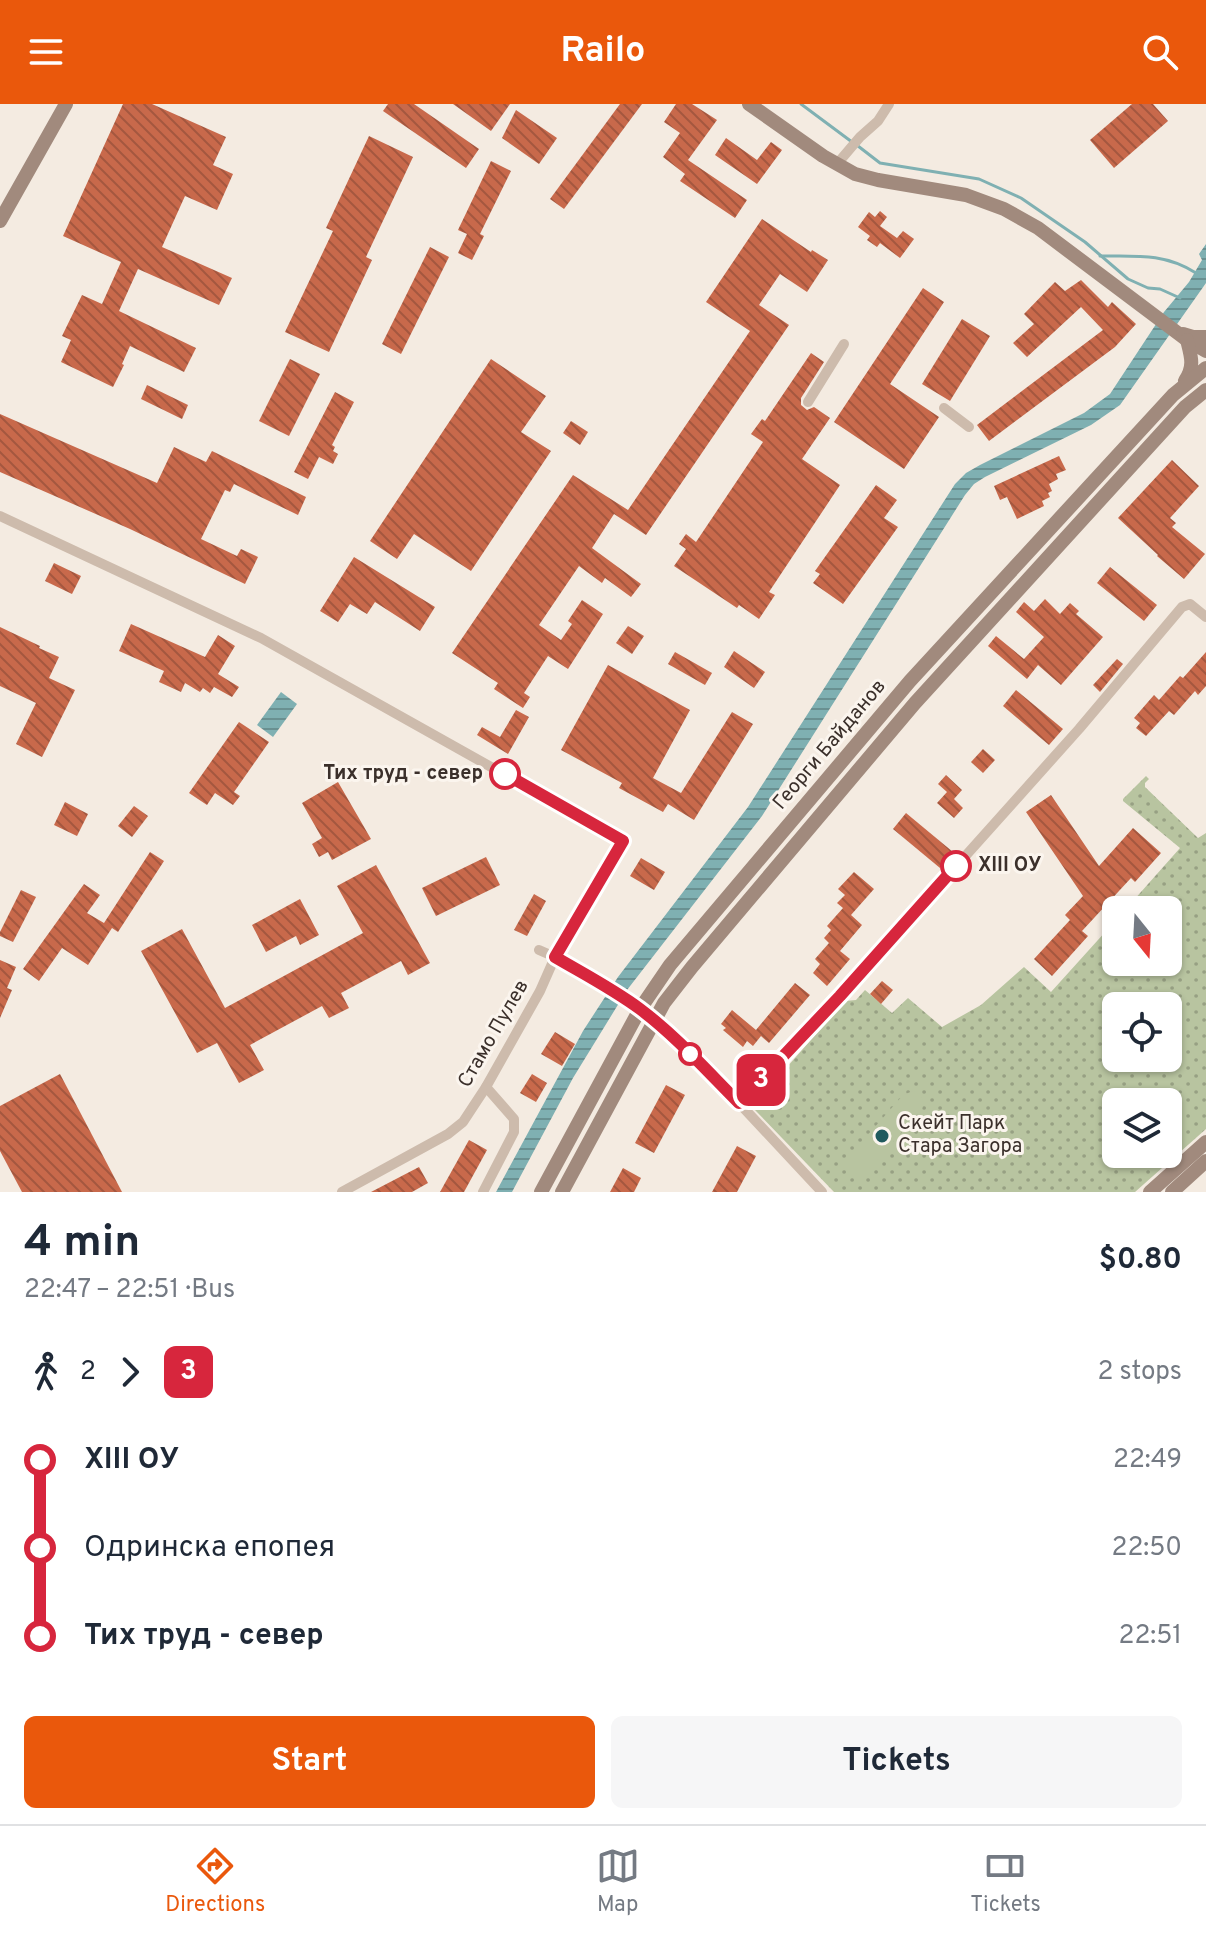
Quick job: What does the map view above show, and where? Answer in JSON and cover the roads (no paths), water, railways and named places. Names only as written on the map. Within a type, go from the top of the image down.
[{"type":"main road","points":[[0,221],[66,104]]},
{"type":"main road","points":[[749,104],[855,174],[966,195],[1004,209],[1038,228],[1206,351]]},
{"type":"main road","points":[[1182,336],[1206,337]]},
{"type":"main road","points":[[1178,390],[1191,372],[1192,365],[1182,336]]},
{"type":"main road","name":"Георги Байданов","points":[[541,1192],[640,1009],[670,965],[910,681],[1178,390],[1206,368]]},
{"type":"main road","name":"Георги Байданов","points":[[562,1192],[664,1003],[692,967],[925,692],[1185,407],[1206,390]]},
{"type":"main road","points":[[1150,1192],[1206,1142]]},
{"type":"main road","points":[[1172,1192],[1206,1161]]},
{"type":"street","points":[[837,164],[878,121],[889,104]]},
{"type":"street","points":[[808,402],[844,344]]},
{"type":"street","points":[[944,408],[969,427]]},
{"type":"street","name":"Стамо Пулев","points":[[0,516],[261,638],[623,841],[555,957],[540,991],[486,1087],[463,1122],[448,1134],[342,1192]]},
{"type":"street","points":[[739,1103],[840,996],[1079,729],[1182,607],[1190,604],[1206,617]]},
{"type":"street","points":[[539,950],[640,1009],[739,1103],[822,1192]]},
{"type":"street","points":[[483,1192],[514,1132],[514,1119],[486,1087]]},
{"type":"water","points":[[1206,244],[1206,283],[1120,405],[1091,425],[985,477],[965,495],[762,816],[627,990],[573,1078],[512,1192],[496,1192],[583,1031],[618,977],[748,807],[955,484],[966,473],[1084,413],[1110,394],[1164,312],[1189,282],[1202,260],[1199,254]]},
{"type":"water","points":[[281,692],[297,704],[273,737],[257,725]]},
{"type":"waterway","points":[[801,104],[852,142]]},
{"type":"waterway","points":[[858,146],[880,163],[979,179],[1021,198],[1085,242],[1128,279],[1180,298]]},
{"type":"waterway","points":[[1100,256],[1161,259],[1196,273]]},
{"type":"place","name":"Тих труд - север","points":[[505,774]]},
{"type":"place","name":"XIII ОУ","points":[[956,866]]},
{"type":"place","name":"Скейт Парк Стара Загора","points":[[882,1136]]}]
